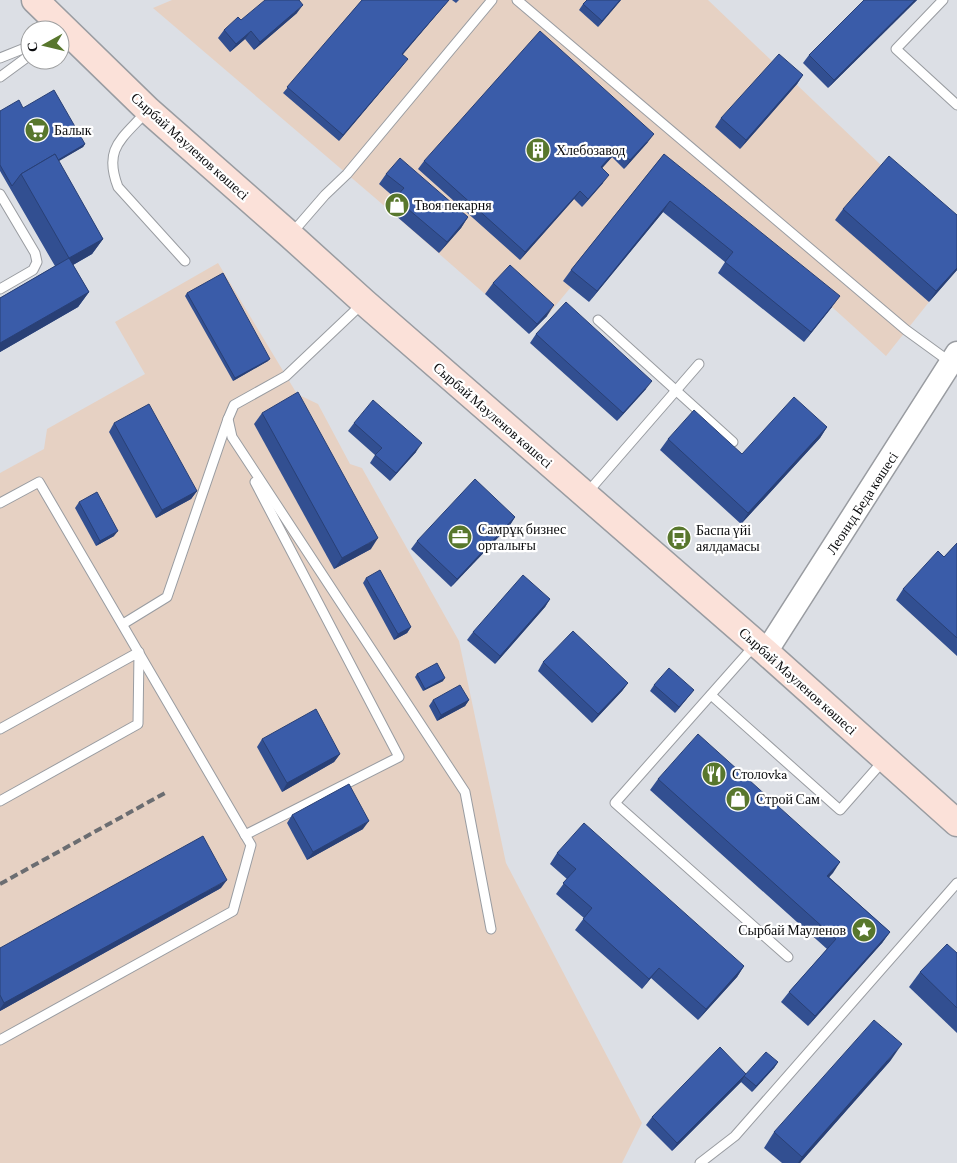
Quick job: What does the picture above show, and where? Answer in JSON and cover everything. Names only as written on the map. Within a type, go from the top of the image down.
[{"type":"main road","name":"Сырбай Мәуленов көшесі","points":[[35,0],[52,20]]},
{"type":"main road","name":"Сырбай Мәуленов көшесі","points":[[70,38],[364,302],[761,648],[957,823]]},
{"type":"street","name":"Леонид Беда көшесі","points":[[761,648],[955,357]]},
{"type":"lane","points":[[290,235],[325,195],[347,174],[492,0]]},
{"type":"lane","points":[[517,0],[906,330],[955,357]]},
{"type":"lane","points":[[943,0],[896,49],[957,105]]},
{"type":"lane","points":[[0,58],[20,50]]},
{"type":"lane","points":[[0,77],[20,63]]},
{"type":"lane","points":[[148,110],[116,146],[112,158],[113,172],[118,187],[185,261]]},
{"type":"lane","points":[[0,194],[35,252],[37,262],[33,270],[0,289]]},
{"type":"lane","points":[[123,624],[167,597],[234,405],[286,376],[364,302]]},
{"type":"lane","points":[[598,320],[733,442]]},
{"type":"lane","points":[[585,495],[699,364]]},
{"type":"lane","points":[[228,419],[232,437],[399,757],[245,835]]},
{"type":"lane","points":[[232,437],[465,792],[491,929]]},
{"type":"lane","points":[[0,503],[39,482],[251,845],[233,911],[0,1040]]},
{"type":"lane","points":[[761,648],[711,695],[615,804],[788,958]]},
{"type":"lane","points":[[0,729],[139,652]]},
{"type":"lane","points":[[0,801],[138,724],[139,652]]},
{"type":"lane","points":[[711,695],[840,810],[885,759]]},
{"type":"lane","points":[[700,1163],[736,1136],[957,884]]},
{"type":"shaded area","points":[[172,0],[708,0],[882,166],[929,302],[886,356],[832,307],[657,165],[564,281],[571,287],[547,316],[503,276],[485,294],[153,8]]},
{"type":"shaded area","points":[[218,263],[297,394],[318,404],[350,464],[362,468],[459,641],[506,863],[642,1123],[622,1163],[0,1163],[0,473],[44,449],[47,429],[145,374],[115,322]]},
{"type":"building","points":[[265,0],[299,0],[303,5],[260,42],[251,31],[236,44],[224,30],[238,17],[241,20]]},
{"type":"building","points":[[362,0],[449,0],[402,54],[408,59],[343,135],[287,87]]},
{"type":"building","points":[[587,0],[620,0],[602,21],[583,4]]},
{"type":"building","points":[[864,0],[915,0],[834,80],[809,55]]},
{"type":"building","name":"Хлебозавод","points":[[540,31],[654,134],[630,160],[617,149],[601,167],[609,175],[588,199],[580,191],[525,252],[424,161]]},
{"type":"building","points":[[779,54],[803,75],[746,140],[721,118]]},
{"type":"building","name":"Балык","points":[[54,90],[85,144],[58,160],[55,154],[21,174],[12,186],[0,165],[0,111],[19,100],[23,108]]},
{"type":"building","points":[[55,154],[103,239],[69,258],[21,174]]},
{"type":"building","points":[[664,154],[840,296],[811,332],[725,262],[733,252],[670,201],[597,291],[571,270]]},
{"type":"building","points":[[889,156],[957,215],[957,268],[936,291],[843,209]]},
{"type":"building","points":[[400,158],[468,217],[447,242],[395,198],[404,188],[386,174]]},
{"type":"building","points":[[69,258],[89,292],[0,343],[0,298]]},
{"type":"building","points":[[510,265],[554,305],[537,324],[493,283]]},
{"type":"building","points":[[223,273],[270,359],[235,378],[187,293]]},
{"type":"building","points":[[566,302],[652,381],[623,413],[536,334]]},
{"type":"building","points":[[298,392],[378,538],[342,558],[262,413]]},
{"type":"building","points":[[794,397],[827,427],[748,513],[668,439],[694,410],[742,454]]},
{"type":"building","points":[[373,400],[422,443],[396,473],[375,455],[382,448],[354,423]]},
{"type":"building","points":[[149,404],[197,491],[162,510],[114,423]]},
{"type":"building","name":"Самрұқ бизнес орталығы","points":[[475,479],[515,517],[457,579],[417,541]]},
{"type":"building","points":[[97,492],[118,531],[100,541],[79,502]]},
{"type":"building","points":[[957,543],[957,638],[903,589],[938,551],[944,557]]},
{"type":"building","points":[[380,570],[411,627],[398,634],[366,578]]},
{"type":"building","points":[[523,575],[550,599],[500,656],[473,632]]},
{"type":"building","points":[[573,631],[628,683],[598,714],[543,662]]},
{"type":"building","points":[[437,663],[445,678],[425,689],[417,674]]},
{"type":"building","points":[[669,668],[694,690],[679,707],[654,685]]},
{"type":"building","points":[[460,685],[469,700],[441,715],[433,700]]},
{"type":"building","points":[[316,709],[340,754],[287,783],[262,739]]},
{"type":"building","points":[[698,734],[840,862],[827,876],[890,932],[815,1016],[789,992],[836,939],[658,779]]},
{"type":"building","points":[[349,784],[369,821],[313,852],[292,815]]},
{"type":"building","points":[[584,823],[744,966],[706,1009],[659,968],[649,979],[583,919],[592,908],[563,883],[576,869],[557,853]]},
{"type":"building","points":[[203,836],[227,880],[4,1003],[0,995],[0,948]]},
{"type":"building","points":[[947,944],[957,953],[957,1008],[920,972]]},
{"type":"building","points":[[874,1020],[902,1044],[802,1157],[774,1132]]},
{"type":"building","points":[[720,1047],[746,1074],[677,1143],[652,1117]]},
{"type":"building","points":[[766,1052],[778,1062],[756,1086],[744,1076]]},
{"type":"railway","points":[[0,884],[165,793]]},
{"type":"place","name":"Балык","points":[[37,130]]},
{"type":"place","name":"Хлебозавод","points":[[538,150]]},
{"type":"place","name":"Твоя пекарня","points":[[397,205]]},
{"type":"place","name":"Самрұқ бизнес орталығы","points":[[460,537]]},
{"type":"place","name":"Баспа үйі аялдамасы","points":[[679,538]]},
{"type":"place","name":"Столоvka","points":[[714,774]]},
{"type":"place","name":"Строй Сам","points":[[738,799]]},
{"type":"place","name":"Сырбай Мауленов","points":[[864,930]]}]
